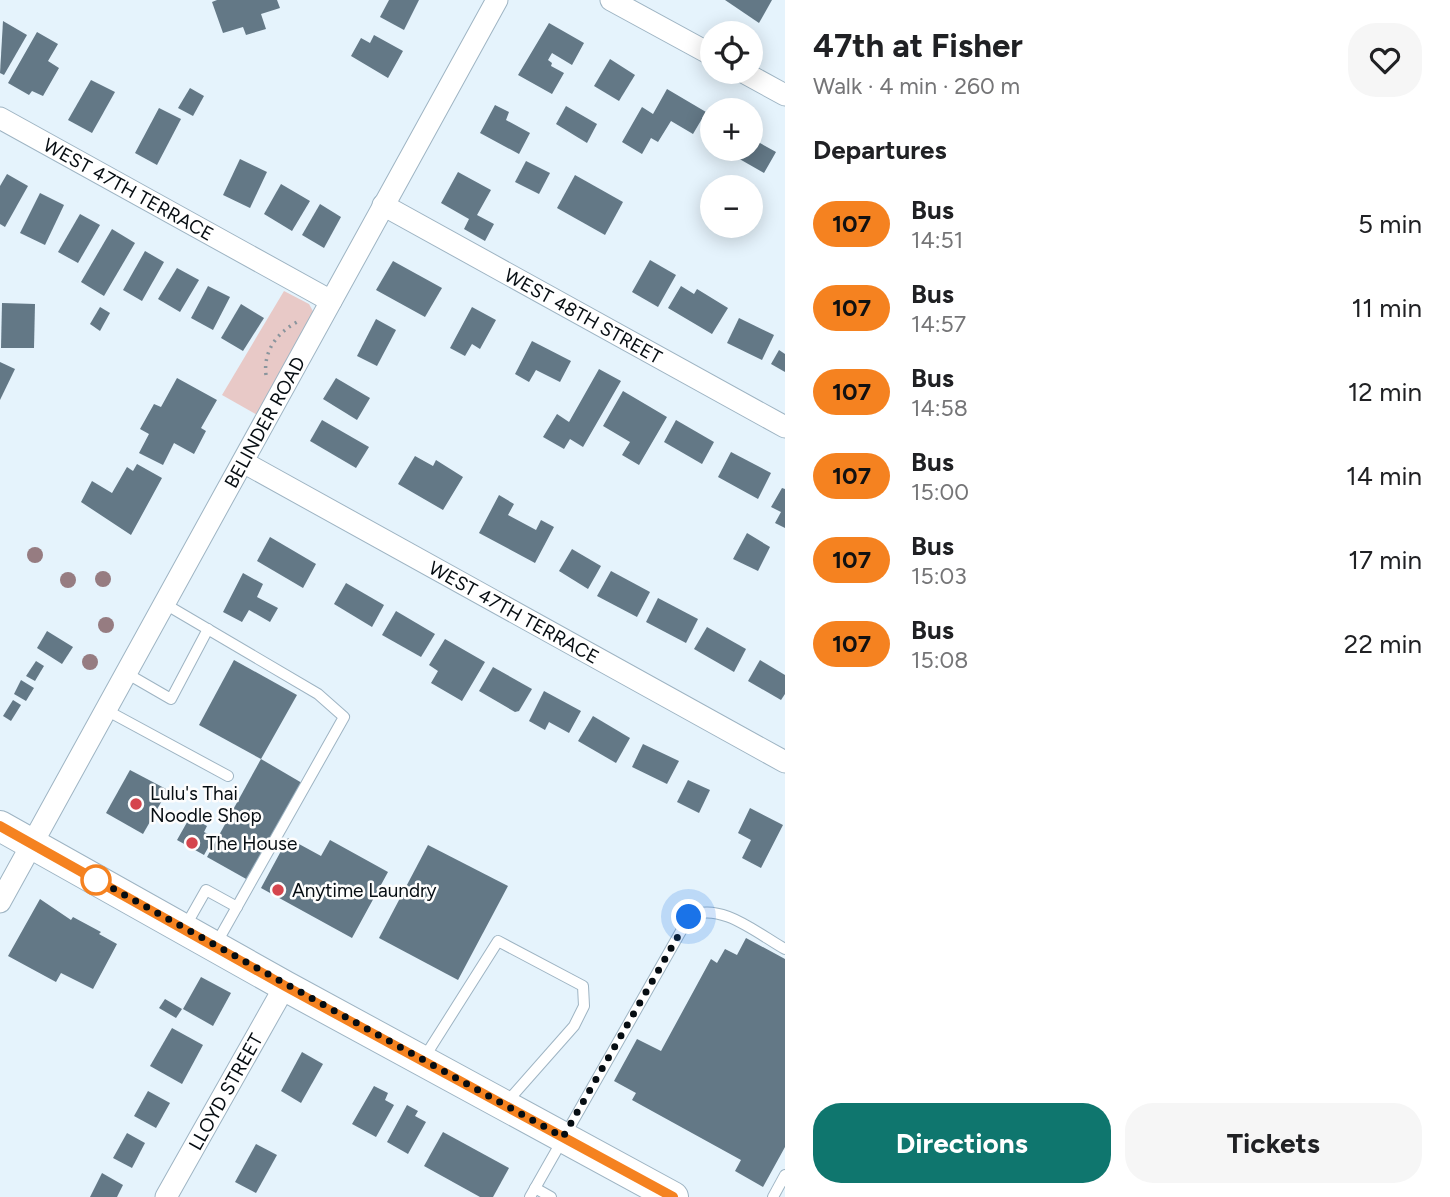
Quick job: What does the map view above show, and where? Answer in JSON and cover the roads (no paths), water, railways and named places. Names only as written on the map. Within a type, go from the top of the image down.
[{"type":"street","name":"BELINDER ROAD","points":[[0,902],[497,0]]},
{"type":"street","points":[[611,0],[700,48]]},
{"type":"street","points":[[763,83],[785,95]]},
{"type":"street","name":"WEST 47TH TERRACE","points":[[0,118],[331,301]]},
{"type":"street","name":"WEST 48TH STREET","points":[[383,205],[785,427]]},
{"type":"street","name":"WEST 47TH TERRACE","points":[[243,462],[785,762]]},
{"type":"street","points":[[0,826],[285,986],[563,1137],[656,1193]]},
{"type":"street","name":"LLOYD STREET","points":[[166,1197],[285,986]]},
{"type":"lane","points":[[165,604],[318,694],[344,717],[215,947]]},
{"type":"lane","points":[[126,673],[171,699],[208,629]]},
{"type":"lane","points":[[106,710],[228,776]]},
{"type":"lane","points":[[184,929],[206,890],[237,907]]},
{"type":"lane","points":[[551,1197],[533,1193],[689,917],[699,911],[718,911],[785,949]]},
{"type":"lane","points":[[423,1061],[498,941],[583,986],[584,1006],[574,1026],[505,1105]]},
{"type":"lane","points":[[773,1197],[785,1175]]},
{"type":"place","name":"Lulu's Thai Noodle Shop","points":[[136,804]]},
{"type":"place","name":"The House","points":[[192,843]]},
{"type":"place","name":"Anytime Laundry","points":[[278,890]]}]
